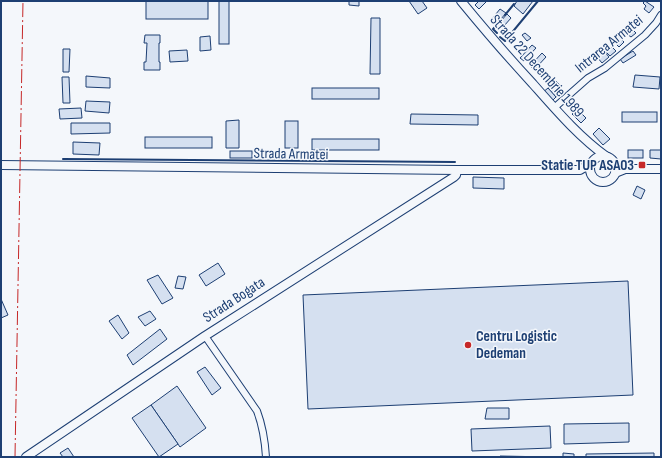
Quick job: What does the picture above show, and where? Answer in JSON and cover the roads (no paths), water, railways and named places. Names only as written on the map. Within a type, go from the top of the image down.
[{"type":"main road","name":"Strada 22 Decembrie 1989","points":[[461,1],[494,41],[554,108],[595,148],[607,157]]},
{"type":"main road","points":[[580,170],[593,161],[599,157],[607,157],[611,159],[615,166],[612,178],[604,182],[596,180],[592,176],[590,170],[593,161],[595,148]]},
{"type":"main road","points":[[614,164],[625,170]]},
{"type":"main road","name":"Strada Armatei","points":[[1,165],[580,170],[592,176]]},
{"type":"main road","points":[[614,173],[625,170],[661,169]]},
{"type":"main road","name":"Strada Bogata","points":[[26,457],[205,336],[454,177],[457,170]]},
{"type":"street","name":"Intrarea Armatei","points":[[554,108],[588,78],[605,68],[645,35],[661,15]]},
{"type":"street","points":[[205,336],[257,412],[262,423],[266,457]]},
{"type":"place","name":"Statie TUP ASA03","points":[[642,165]]},
{"type":"place","name":"Centru Logistic Dedeman","points":[[468,345]]}]
